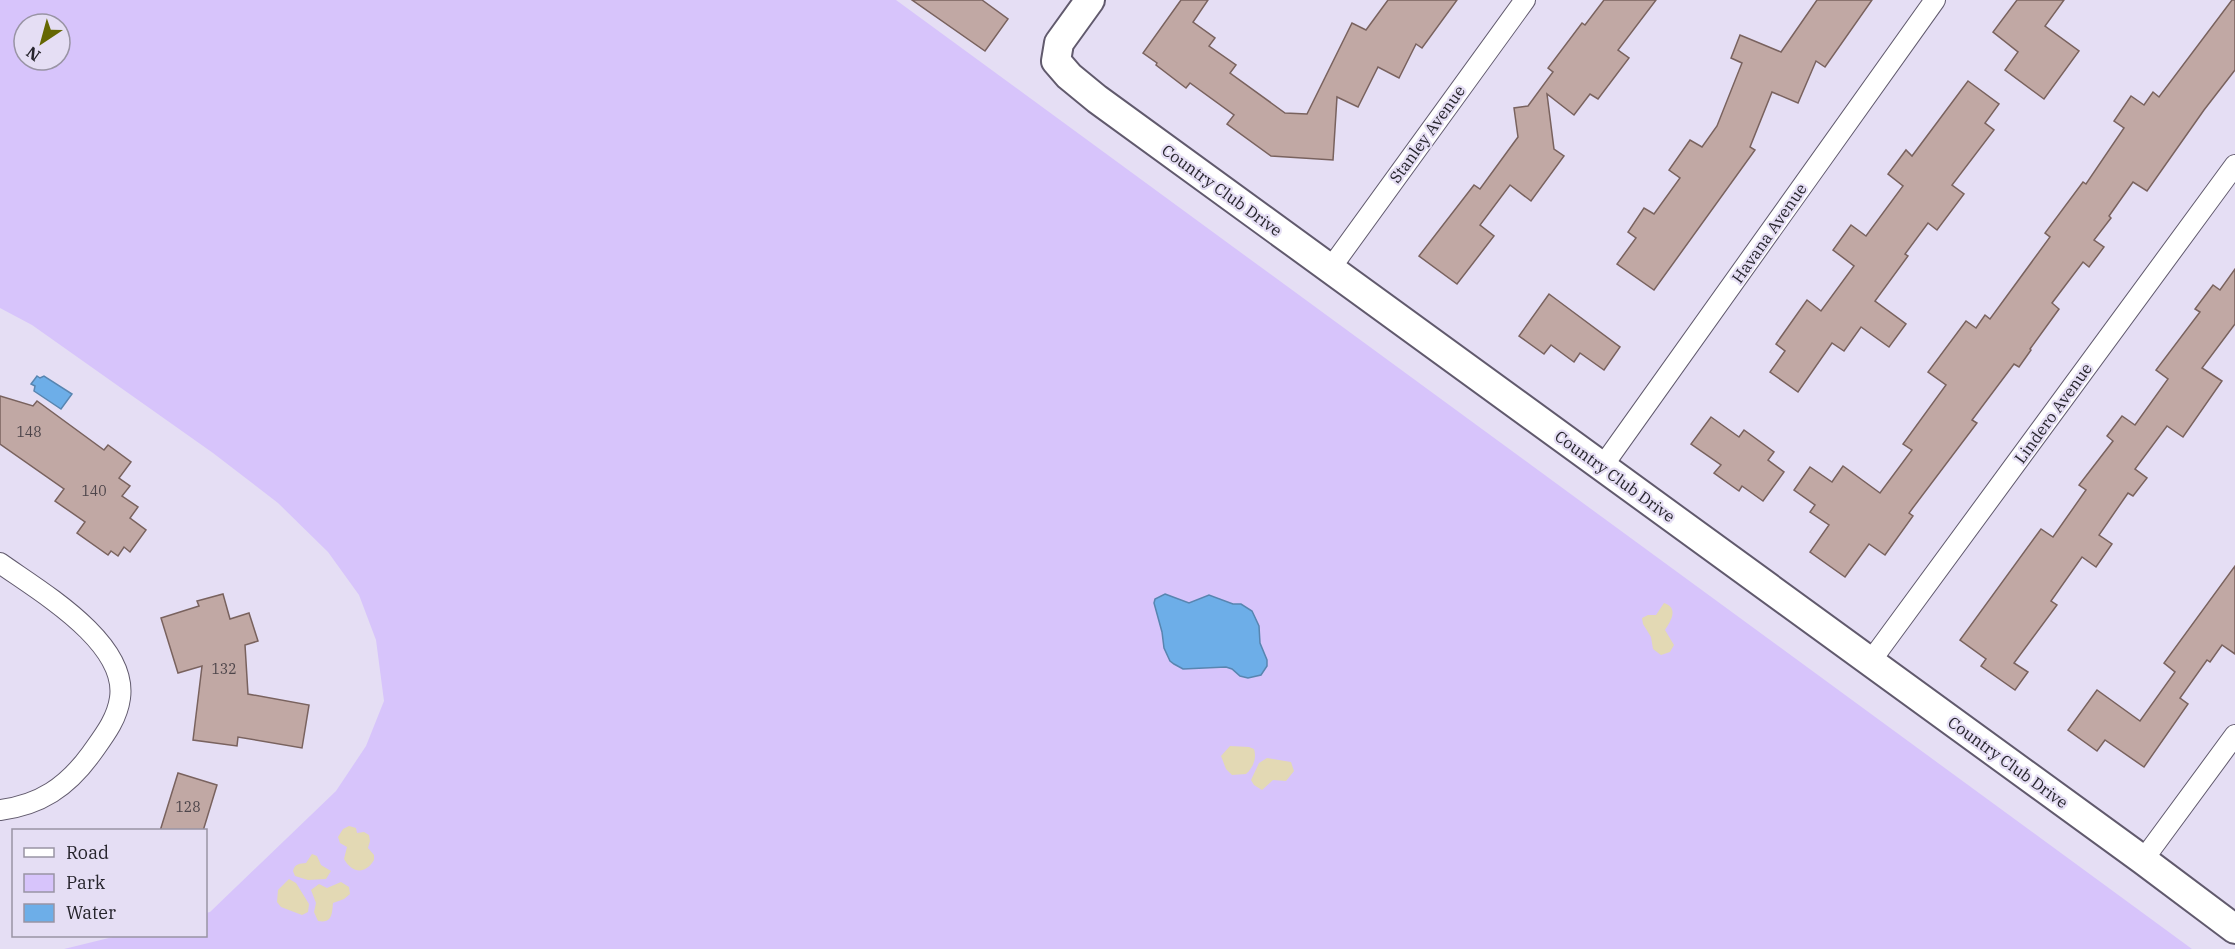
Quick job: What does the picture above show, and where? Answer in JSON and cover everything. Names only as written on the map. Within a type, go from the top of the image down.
[{"type":"street","name":"Country Club Drive","points":[[1090,0],[1059,44],[1056,61],[1069,76],[1096,99],[2144,860],[2235,929]]},
{"type":"street","name":"Stanley Avenue","points":[[1330,269],[1525,0]]},
{"type":"street","name":"Havana Avenue","points":[[1602,467],[1935,0]]},
{"type":"street","name":"Lindero Avenue","points":[[1870,662],[2235,165]]},
{"type":"street","points":[[0,563],[81,622],[104,646],[117,672],[121,697],[112,724],[79,771],[63,786],[43,799],[0,810]]},
{"type":"street","points":[[2144,860],[2235,735]]},
{"type":"green space","points":[[0,0],[896,0],[2192,949],[64,949],[113,937],[207,937],[207,913],[336,791],[366,746],[384,701],[376,640],[359,595],[328,552],[278,503],[213,453],[32,325],[0,308]]},
{"type":"sand","points":[[1664,603],[1669,605],[1672,611],[1671,619],[1665,630],[1674,645],[1670,652],[1661,655],[1653,649],[1651,637],[1642,618],[1656,615]]},
{"type":"sand","points":[[1230,746],[1254,749],[1254,763],[1246,774],[1232,775],[1226,769],[1221,756]]},
{"type":"sand","points":[[1267,758],[1291,762],[1294,771],[1286,781],[1273,780],[1262,790],[1251,780],[1259,763]]},
{"type":"sand","points":[[349,826],[356,828],[357,833],[364,832],[369,835],[368,848],[374,855],[374,860],[363,870],[351,867],[344,859],[347,847],[340,843],[338,837],[343,829]]},
{"type":"sand","points":[[312,854],[317,856],[321,865],[331,871],[326,879],[308,880],[295,876],[293,871],[295,867],[306,863]]},
{"type":"sand","points":[[289,879],[296,883],[309,904],[308,912],[302,915],[281,907],[277,902],[278,890]]},
{"type":"sand","points":[[341,882],[349,887],[350,894],[333,903],[332,913],[327,921],[318,921],[314,912],[316,903],[311,890],[319,884],[327,888]]},
{"type":"water","points":[[37,376],[40,378],[44,376],[72,394],[61,409],[34,391],[35,386],[31,384]]},
{"type":"water","points":[[1165,594],[1189,603],[1209,595],[1233,604],[1241,604],[1252,611],[1259,626],[1260,643],[1267,660],[1267,666],[1261,675],[1248,678],[1226,667],[1183,669],[1170,661],[1164,648],[1154,603],[1155,599]]},
{"type":"building","points":[[912,0],[982,0],[1008,19],[985,51]]},
{"type":"building","points":[[1181,0],[1208,0],[1193,22],[1215,38],[1209,46],[1236,65],[1230,73],[1285,113],[1307,114],[1352,23],[1366,30],[1388,0],[1457,0],[1422,48],[1416,44],[1399,78],[1378,67],[1358,107],[1337,97],[1333,160],[1271,156],[1227,124],[1234,115],[1190,83],[1186,88],[1143,53]]},
{"type":"building","points":[[1604,0],[1656,0],[1618,50],[1629,58],[1598,99],[1590,94],[1574,115],[1547,94],[1554,149],[1564,156],[1531,201],[1510,185],[1480,225],[1494,236],[1457,284],[1419,256],[1474,185],[1480,189],[1518,137],[1514,108],[1528,106],[1553,72],[1548,68],[1582,23],[1585,25]]},
{"type":"building","points":[[1817,0],[1872,0],[1825,67],[1816,61],[1798,103],[1772,92],[1750,147],[1755,150],[1654,290],[1617,264],[1636,238],[1628,232],[1644,208],[1654,214],[1680,178],[1669,170],[1690,140],[1702,147],[1717,126],[1742,63],[1731,58],[1740,35],[1781,52]]},
{"type":"building","points":[[2017,0],[2064,0],[2045,26],[2079,51],[2044,99],[2005,70],[2018,52],[1993,32]]},
{"type":"building","points":[[2232,0],[2235,0],[2235,70],[2147,191],[2133,182],[2109,216],[2111,218],[2094,240],[2104,247],[2089,267],[2083,262],[2052,303],[2059,309],[2019,367],[2014,364],[1972,420],[1977,423],[1909,513],[1913,516],[1885,555],[1869,544],[1845,577],[1810,552],[1829,525],[1810,512],[1815,505],[1794,490],[1810,467],[1832,482],[1843,466],[1880,493],[1912,450],[1903,444],[1946,385],[1928,372],[1966,321],[1976,328],[1985,315],[1990,319],[2050,237],[2045,233],[2083,182],[2086,184],[2124,128],[2114,121],[2131,96],[2144,105],[2153,92],[2159,97]]},
{"type":"building","points":[[1968,81],[1999,104],[1985,123],[1994,130],[1952,185],[1964,194],[1937,230],[1928,223],[1905,254],[1908,256],[1875,301],[1906,324],[1889,347],[1861,327],[1844,351],[1832,343],[1798,392],[1770,372],[1785,351],[1776,344],[1807,300],[1821,311],[1854,266],[1833,250],[1851,225],[1866,236],[1903,186],[1888,174],[1906,150],[1912,156]]},
{"type":"building","points":[[2235,269],[2235,324],[2202,368],[2222,381],[2183,437],[2167,426],[2135,469],[2147,478],[2133,496],[2128,493],[2099,535],[2112,544],[2096,567],[2082,557],[2051,601],[2057,605],[2014,663],[2028,672],[2015,690],[1981,666],[1986,659],[1960,640],[2041,529],[2053,537],[2086,490],[2079,485],[2113,441],[2107,436],[2122,416],[2135,425],[2168,379],[2156,370],[2200,312],[2195,309],[2213,285],[2220,290]]},
{"type":"building","points":[[1549,294],[1620,347],[1604,370],[1580,353],[1574,362],[1551,345],[1544,354],[1519,336]]},
{"type":"building","points":[[0,396],[33,406],[37,401],[104,450],[108,445],[131,462],[119,478],[130,486],[122,496],[138,507],[130,518],[146,530],[130,552],[124,547],[118,556],[111,551],[108,555],[77,533],[85,522],[55,501],[64,489],[0,444]]},
{"type":"building","points":[[1711,417],[1739,437],[1744,430],[1774,452],[1768,460],[1784,472],[1763,501],[1742,486],[1739,491],[1714,473],[1721,465],[1691,444]]},
{"type":"building","points":[[2235,566],[2235,654],[2222,645],[2210,662],[2207,660],[2180,698],[2188,704],[2144,767],[2105,740],[2097,751],[2068,730],[2097,690],[2140,721],[2175,672],[2164,663]]},
{"type":"building","points":[[223,594],[230,619],[249,613],[258,641],[245,645],[248,694],[309,705],[302,748],[238,737],[237,746],[193,740],[202,666],[178,673],[161,618],[199,606],[197,601]]},
{"type":"building","points":[[178,773],[217,785],[204,829],[161,829]]}]
